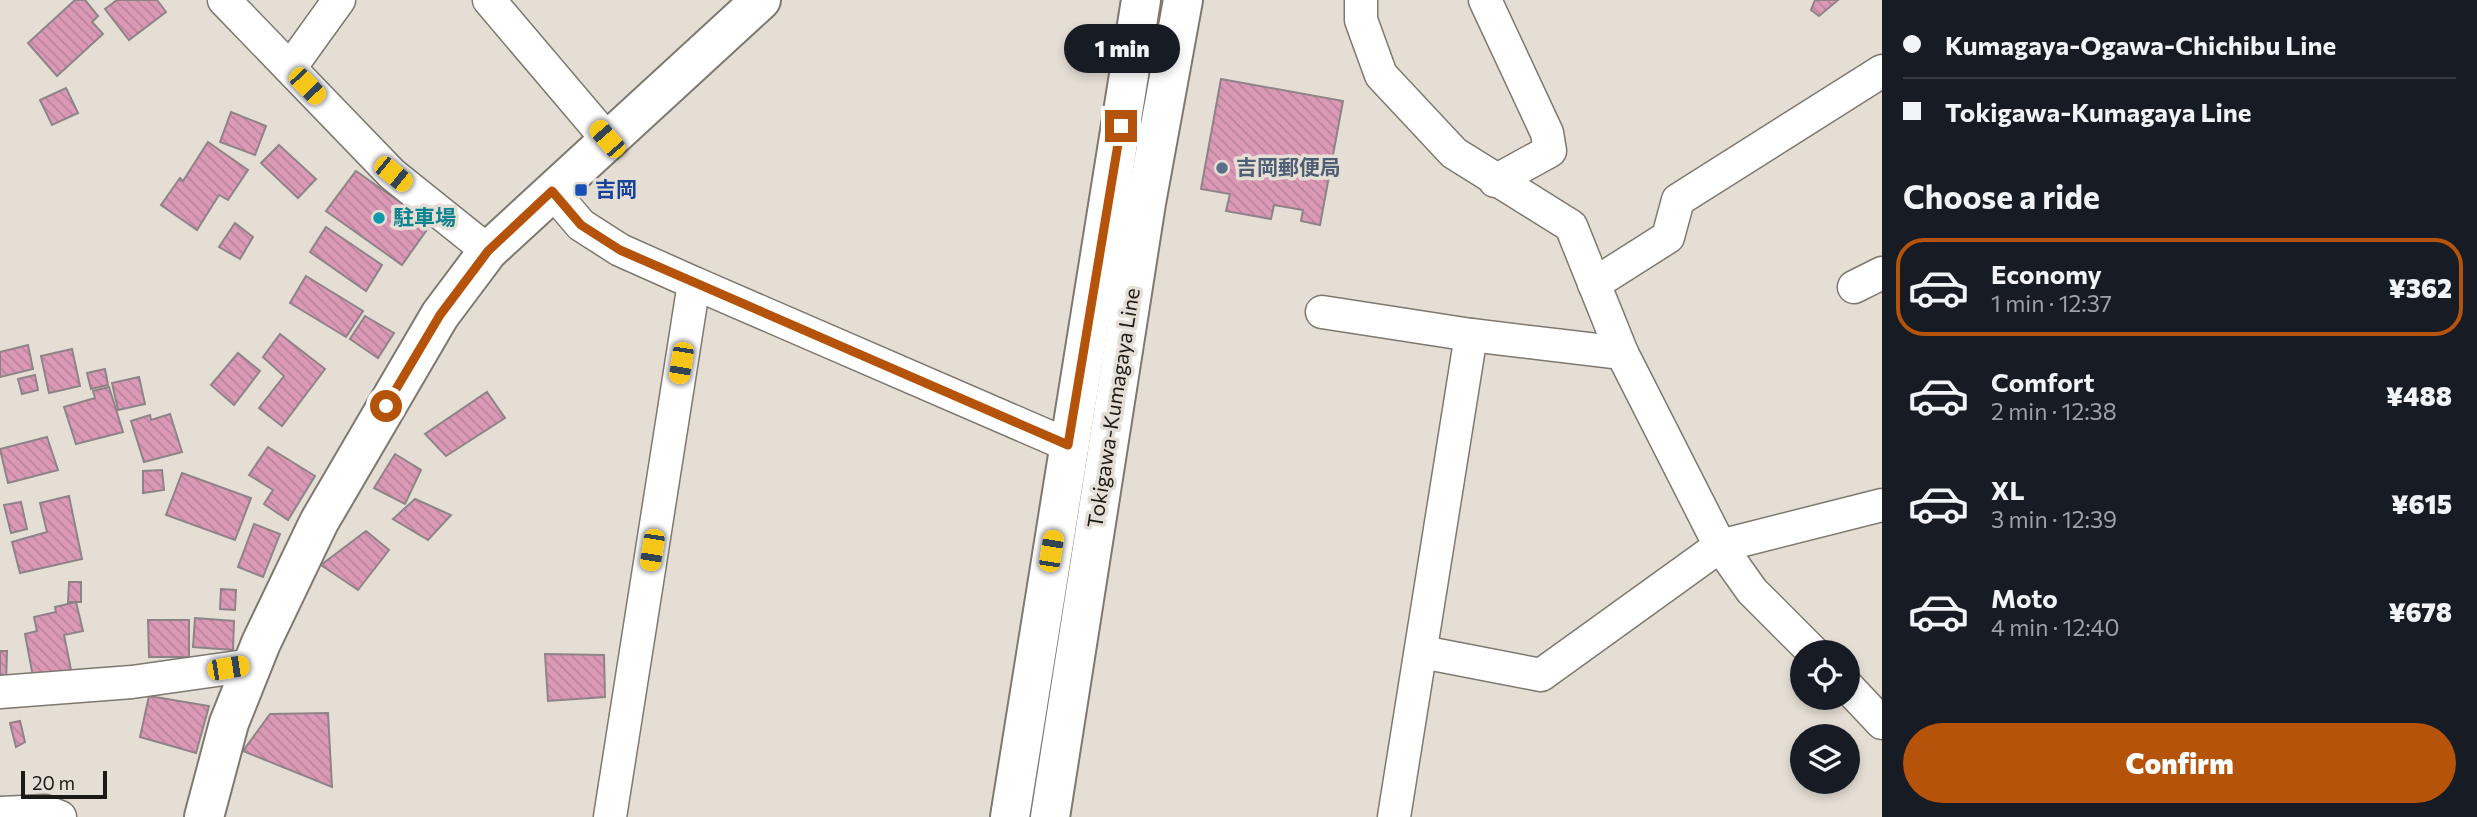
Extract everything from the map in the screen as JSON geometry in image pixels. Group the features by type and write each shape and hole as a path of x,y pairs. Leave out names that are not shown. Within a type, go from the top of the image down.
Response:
{"main road":[{"path":"204,817 229,723 252,664 319,522 440,315 488,251 761,0"},
{"name":"Tokigawa-Kumagaya Line","path":"1010,817 1141,0"},
{"name":"Tokigawa-Kumagaya Line","path":"1049,817 1146,203 1183,0"}],"street":[{"path":"224,0 393,174 488,251"},
{"path":"290,68 339,0"},
{"path":"489,0 607,139"},
{"path":"1360,0 1361,20 1381,75 1454,153 1571,226 1622,353 1720,546 1752,591 1801,640"},
{"path":"1485,0 1547,133 1550,151 1496,181"},
{"path":"1594,284 1668,237 1678,200 1882,71"},
{"path":"552,191 581,225 620,250 1068,445"},
{"path":"1853,287 1882,273"},
{"path":"610,817 694,283"},
{"path":"1322,312 1471,335 1622,353"},
{"path":"1394,817 1471,335"},
{"path":"1422,652 1541,674 1720,546 1882,505"},
{"path":"0,692 132,682 252,664"},
{"path":"1860,700 1882,723"},
{"path":"0,813 46,811 60,817"}],"building":[{"path":"75,0 85,0 98,16 92,22 103,34 57,76 28,43"},
{"path":"117,0 157,0 166,12 129,40 105,9"},
{"path":"1815,0 1838,0 1819,16 1811,10"},
{"path":"1221,79 1343,101 1320,225 1301,221 1303,210 1274,205 1271,219 1226,211 1230,194 1201,189"},
{"path":"66,88 78,113 52,125 40,100"},
{"path":"231,112 266,126 255,155 220,142"},
{"path":"208,142 248,170 228,200 219,195 197,230 161,205 180,178 183,181"},
{"path":"279,145 316,179 298,198 261,163"},
{"name":"駐車場","path":"356,171 431,224 402,265 326,211"},
{"path":"235,223 253,237 240,259 219,247"},
{"path":"326,227 382,265 366,291 310,252"},
{"path":"306,276 363,311 346,337 290,303"},
{"path":"365,316 394,333 378,358 350,339"},
{"path":"280,334 325,369 282,426 259,408 284,376 263,357"},
{"path":"28,345 33,369 0,377 0,352"},
{"path":"72,349 80,386 49,393 41,356"},
{"path":"238,353 260,371 234,405 211,385"},
{"path":"105,369 108,385 91,389 87,373"},
{"path":"35,375 38,390 22,394 18,379"},
{"path":"139,377 145,404 118,410 112,383"},
{"path":"109,387 123,432 76,444 64,407 95,398 93,391"},
{"path":"487,392 505,418 446,456 425,434"},
{"path":"170,414 182,452 144,462 131,421 150,415 151,420"},
{"path":"47,437 58,470 8,483 0,449"},
{"path":"268,447 315,476 288,520 264,504 273,490 249,475"},
{"path":"395,454 421,470 405,504 374,488"},
{"path":"162,470 164,490 143,493 143,471"},
{"path":"182,473 251,498 235,540 166,515"},
{"path":"69,496 82,559 20,573 12,542 47,532 40,503"},
{"path":"415,499 451,515 428,540 393,519"},
{"path":"21,502 27,529 11,533 4,505"},
{"path":"254,524 280,534 263,577 238,567"},
{"path":"366,531 389,550 358,590 321,565"},
{"path":"69,582 81,582 81,602 68,602"},
{"path":"221,589 236,590 235,610 220,609"},
{"path":"76,602 83,631 64,635 72,675 34,682 25,634 37,631 34,617 56,612 55,607"},
{"path":"195,618 234,621 233,650 193,647"},
{"path":"148,620 189,620 189,657 149,657"},
{"path":"0,651 7,651 6,683 0,683"},
{"path":"545,654 604,655 605,697 548,701"},
{"path":"149,696 209,706 196,753 140,737"},
{"path":"328,713 332,787 243,751 270,714"},
{"path":"20,721 25,742 16,747 10,723"}],"place":[{"name":"吉岡郵便局","path":"1222,168"},
{"name":"吉岡","path":"581,190"},
{"name":"駐車場","path":"379,218"}],"route":[{"path":"386,406 440,315 488,251 552,191 581,225 620,250 1068,445 1121,126"}]}
